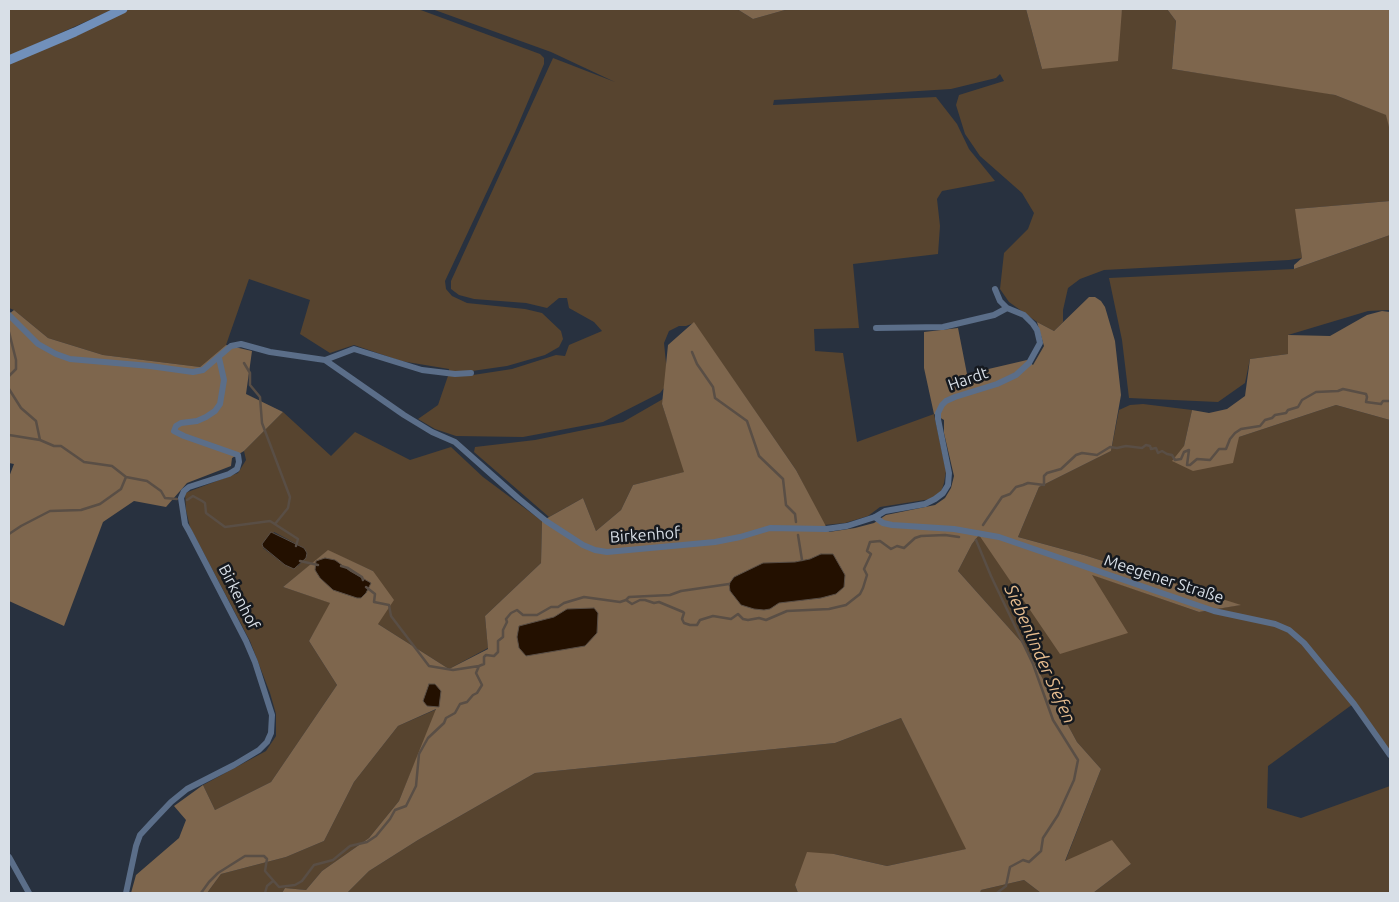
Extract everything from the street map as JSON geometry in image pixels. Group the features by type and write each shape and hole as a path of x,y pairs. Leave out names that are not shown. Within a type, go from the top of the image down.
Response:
{"street":[{"path":"9,60 123,9"},
{"name":"Hardt","path":"875,517 885,511 925,504 943,493 948,485 948,464 938,419 942,406 946,401 997,384 1016,375 1030,363 1040,344 1037,330 1033,324 1024,316 1007,308 1000,301 995,289"},
{"path":"876,328 943,327 994,315 1007,308"},
{"name":"Birkenhof","path":"9,315 38,344 70,359 193,372 203,370 232,346 241,344 270,352 326,360 404,415 432,432 455,442 546,521 594,550 624,552 706,543 740,537 770,528 826,529 847,526 875,517"},
{"name":"Birkenhof","path":"326,360 354,349 422,370 455,374 470,373"},
{"name":"Birkenhof","path":"126,893 140,835 171,802 187,789 259,750 267,742 271,734 272,715 255,662 246,640 188,531 181,498 184,491 189,487 228,474 237,469 239,462 238,455 174,431 180,423 197,421 206,417 215,411 220,404 224,380 219,358"},
{"name":"Meegener Straße","path":"875,517 883,523 892,525 954,529 999,537 1214,611 1275,624 1289,630 1304,643 1348,696 1390,755"},
{"path":"9,857 29,893"}],"shaded area":[{"path":"9,9 114,9 9,56"},
{"path":"129,9 418,9 540,54 544,58 544,64 515,132 445,281 446,289 452,296 467,303 525,309 542,313 561,331 563,339 559,347 545,355 507,366 472,371 449,371 449,369 401,361 354,345 330,353 300,334 310,300 249,279 226,345 200,367 103,355 48,338 9,308 9,64 78,35"},
{"path":"432,9 737,9 753,19 786,9 1026,9 1042,69 1121,13 1122,9 1167,9 1176,21 1172,69 1335,95 1387,115 1390,131 1390,201 1296,209 1302,258 1104,270 1080,279 1068,288 1063,310 1063,322 1054,331 1037,322 1009,302 1000,289 1004,253 1028,229 1034,213 1022,193 980,156 965,134 956,105 959,95 1004,81 1000,74 996,78 951,89 774,100 773,105 936,97 957,124 969,149 995,181 942,191 937,199 940,226 938,254 853,264 859,328 814,329 815,351 843,353 857,442 934,414 946,471 941,492 931,499 880,507 868,516 845,523 824,525 796,470 694,323 679,326 669,331 664,343 667,373 664,388 660,393 603,422 523,437 456,436 435,429 418,419 438,405 448,376 473,375 512,369 556,355 565,356 569,345 602,331 594,322 569,308 567,298 559,298 547,308 526,303 474,299 459,295 451,289 451,281 553,58 615,82 551,52"},
{"path":"737,9 786,9 753,19"},
{"path":"1026,9 1122,9 1118,61 1042,69"},
{"path":"1167,9 1390,9 1390,131 1386,115 1335,95 1172,69 1176,21"},
{"path":"1390,201 1390,235 1294,269 1294,265 1302,258 1295,209"},
{"path":"1390,235 1390,310 1368,311 1288,335 1288,354 1250,359 1245,383 1218,402 1129,398 1122,340 1109,278 1294,269"},
{"path":"1089,297 1095,297 1101,301 1105,307 1115,341 1121,395 1111,451 1039,487 1018,537 1084,555 1241,605 1199,612 1092,575 1128,633 1060,654 979,535 972,544 958,571 1025,646 1077,742 1101,769 1065,861 1112,840 1131,864 1093,893 1041,893 1024,880 981,890 980,893 798,893 795,885 807,852 834,854 887,866 966,849 901,718 835,743 535,773 418,840 369,871 347,893 282,893 285,888 306,890 322,871 369,838 399,801 436,709 398,726 354,782 324,841 286,857 221,874 207,893 131,893 136,875 179,838 186,820 174,806 203,785 215,810 271,782 337,685 309,641 330,603 283,587 328,550 373,571 394,600 378,624 449,669 488,649 485,616 541,563 542,521 583,498 596,531 621,510 633,485 684,472 662,404 668,345 694,322 796,470 829,532 855,528 874,523 886,515 935,505 945,498 951,488 954,476 944,433 944,420 934,414 924,368 924,332 958,328 967,374 1027,360 1033,365 1044,346 1037,322 1054,331","holes":["821,554 821,598 778,603 777,562 795,562 810,559"]},
{"path":"14,310 48,338 103,355 200,367 226,345 252,351 246,394 283,412 244,451 232,458 231,466 187,483 166,507 134,501 103,522 64,626 9,601 9,477 14,464 9,463 9,314"},
{"path":"1382,311 1390,312 1390,420 1336,405 1239,437 1233,463 1193,471 1172,461 1184,446 1192,410 1209,413 1227,409 1245,396 1250,359 1288,354 1288,335 1330,336 1367,315"},
{"path":"663,399 662,404 685,472 633,485 621,510 596,531 583,498 549,517 474,452 475,447 535,440 623,422"},
{"path":"1143,404 1192,410 1184,446 1239,437 1336,405 1390,420 1390,756 1353,704 1268,766 1267,808 1301,818 1390,786 1390,893 1093,893 1131,864 1065,862 1101,769 1077,742 1025,646 958,571 972,544 979,535 1199,612 1239,605 1084,555 1018,537 1039,487 1111,451 1119,410 1130,405"},
{"path":"283,412 331,456 355,432 410,460 451,447 483,477 542,521 541,563 485,616 488,648 449,669 378,624 373,571 328,551 283,587 331,603 309,641 337,685 271,782 215,810 203,785 266,751 276,736 276,714 250,641 190,527 185,493 238,473 246,460 244,451","holes":["274,532 304,548 307,553 306,558 298,566 285,565 263,548"]},
{"path":"271,532 304,548 307,553 306,558 294,569 285,565 263,547 262,544"},
{"path":"821,554 833,554 845,575 844,587 836,594 821,598 779,603 770,609 764,610 741,605 730,591 729,584 734,577 763,563 795,562 810,559"},
{"path":"325,558 335,560 371,583 366,593 361,598 357,598 333,590 320,578 315,570 316,561"},
{"path":"594,608 598,613 597,633 585,646 526,656 519,648 517,637 519,626 554,617 567,609"},
{"path":"429,684 435,684 441,691 439,707 427,706 423,701"},
{"path":"437,709 399,801 369,838 322,871 306,890 285,888 282,893 207,893 221,874 286,857 324,841 354,782 398,726"},
{"path":"901,718 967,849 887,866 834,854 795,885 798,893 347,893 369,871 418,840 535,773 835,743"},
{"path":"1024,880 1041,893 980,893 981,890"}],"waterway":[{"path":"9,332 16,360 16,369 9,376"},
{"path":"692,352 697,364 713,387 715,398 747,421 759,456 783,479 786,505 795,514 796,522"},
{"path":"244,363 250,373 250,385 260,397 262,423 290,497 288,508 275,524"},
{"path":"9,389 21,408 36,421 40,440"},
{"path":"983,525 1002,497 1010,494 1016,487 1028,483 1044,485 1044,476 1047,473 1061,469 1076,455 1082,453 1097,455 1110,447 1142,448 1146,445 1150,446 1151,449 1156,448 1158,453 1162,451 1172,455 1175,460 1181,459 1184,452 1189,450 1187,465 1190,465 1197,459 1210,460 1219,449 1226,449 1230,439 1241,429 1260,426 1265,420 1298,407 1302,400 1316,392 1343,389 1366,394 1366,402 1381,404 1383,401 1390,401"},
{"path":"9,435 40,440 54,446 61,446 84,462 112,466 126,477 147,481 161,491 165,498 177,499"},
{"path":"9,534 50,511 81,510 100,504 121,489 126,477"},
{"path":"187,500 193,496 205,503 206,513 225,527 270,521 298,539 296,546"},
{"path":"798,535 802,560"},
{"path":"201,893 218,873 245,856 264,856 267,859 265,871 279,887 295,885 302,881 314,865 333,860 350,846 367,842 376,836 395,810 406,806 416,786 419,754 428,738 444,723 446,718 455,713 460,704 467,702 477,693 482,685 476,673 479,666 484,664 484,657 486,655 494,656 498,652 498,641 503,637 506,619 517,610 523,615 537,615 551,607 558,607 564,603 584,597 620,602 626,600 632,604 640,600 654,603 659,602 683,612 682,619 684,623 690,625 697,625 700,620 713,616 731,619 738,614 743,619 759,618 766,620 787,611 829,609 846,605 860,594 863,588 867,575 864,569 871,554 867,551 870,542 880,541 891,549 897,546 904,548 915,538 921,536 945,535 959,537"},
{"name":"Siebenlinder Siefen","path":"976,540 1033,664 1053,720 1078,760 1074,780 1058,815 1043,838 1041,851 1029,862 1023,860 1010,867 1006,886 997,893"},
{"path":"300,561 318,565"},
{"path":"341,566 348,568 362,577 363,580"},
{"path":"626,600 629,597 670,595 681,591 729,584"},
{"path":"366,587 375,594 374,602 389,605 391,616 429,666 453,670 479,666"},
{"path":"265,893 267,886 273,881"}]}
